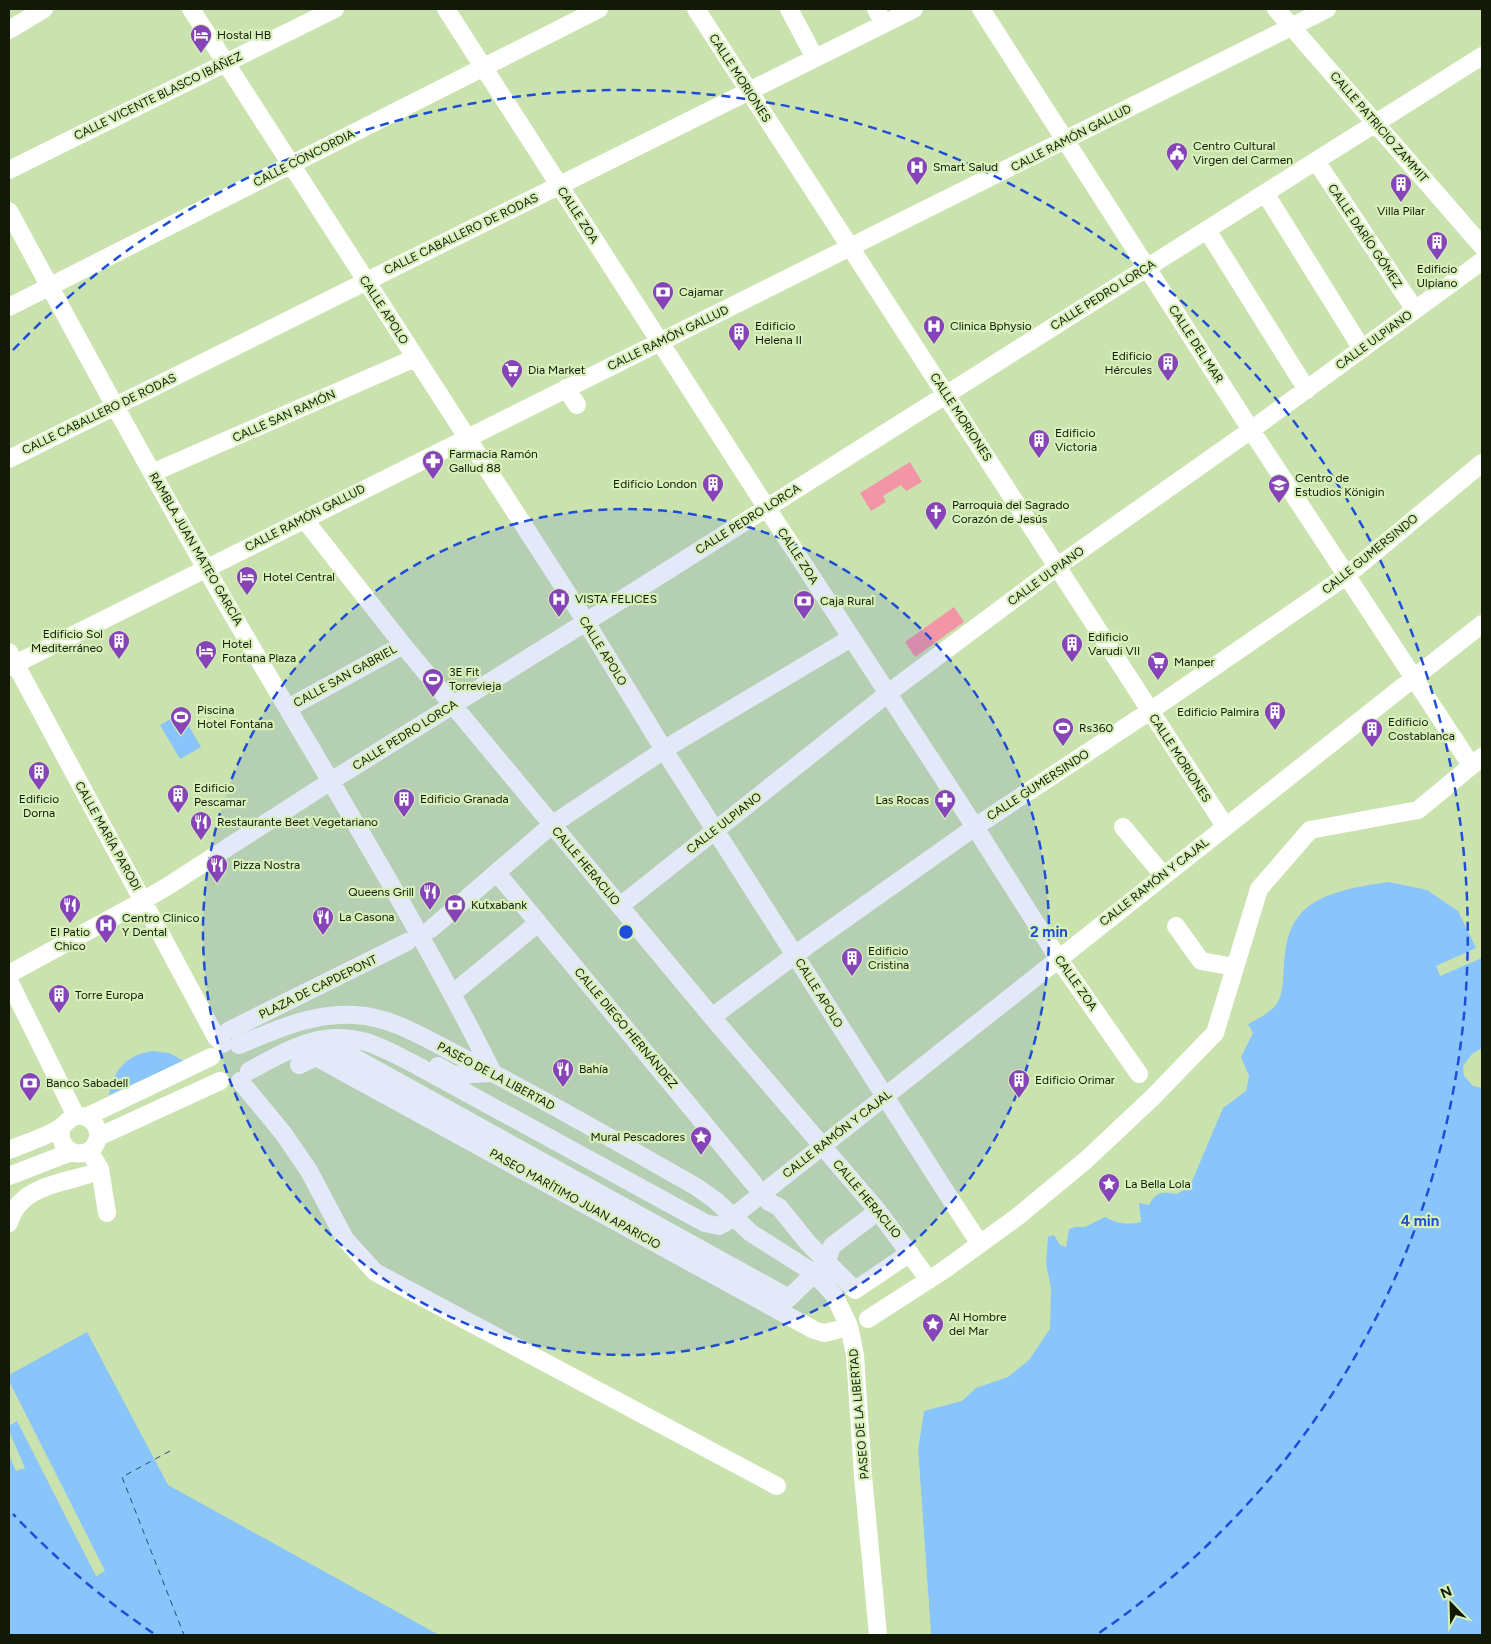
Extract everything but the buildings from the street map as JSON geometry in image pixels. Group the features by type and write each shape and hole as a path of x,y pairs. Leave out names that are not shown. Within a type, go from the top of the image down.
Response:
{"street":[{"path":"9,30 44,9"},
{"name":"CALLE APOLO","path":"191,9 586,622 715,830 980,1244"},
{"name":"CALLE VICENTE BLASCO IBÁÑEZ","path":"9,170 335,9"},
{"name":"CALLE ZOA","path":"446,9 1058,958 1139,1074"},
{"name":"CALLE CONCORDIA","path":"9,307 598,9"},
{"name":"CALLE MORIONES","path":"696,9 1225,826"},
{"path":"789,9 815,58"},
{"name":"CALLE CABALLERO DE RODAS","path":"9,459 815,58 880,16 914,9"},
{"name":"CALLE DEL MAR","path":"981,9 1346,576 1414,678"},
{"name":"CALLE PATRICIO ZAMMIT","path":"1276,9 1482,246"},
{"name":"CALLE RAMÓN GALLUD","path":"11,661 206,568 1066,141 1327,9"},
{"name":"CALLE PEDRO LORCA","path":"9,974 144,901 331,781 1482,56"},
{"path":"1066,141 1083,139 1134,116 1178,90 1184,81"},
{"name":"CALLE DARÍO GÓMEZ","path":"1316,161 1415,310"},
{"path":"1265,193 1362,349"},
{"name":"RAMBLA JUAN MATEO GARCÍA","path":"9,211 114,407 419,936"},
{"path":"1207,230 1307,390"},
{"name":"CALLE ULPIANO","path":"620,906 887,694 1058,566 1252,430 1482,261"},
{"name":"CALLE SAN RAMÓN","path":"152,473 415,358"},
{"path":"566,388 577,405"},
{"name":"CALLE GUMERSINDO","path":"712,1017 795,955 975,827 1150,711 1346,576 1482,463"},
{"name":"CALLE HERACLIO","path":"304,519 402,645 712,1017 878,1211 929,1280"},
{"name":"CALLE RAMÓN Y CAJAL","path":"733,1217 1482,624"},
{"path":"673,744 851,638"},
{"name":"CALLE SAN GABRIEL","path":"288,708 402,645"},
{"name":"CALLE MARÍA PARODI","path":"11,661 144,901 216,1037 230,1040"},
{"path":"868,1319 929,1280 980,1244 1017,1217 1086,1160 1152,1098 1214,1033 1259,888 1310,830 1418,810 1477,761 1414,678"},
{"name":"PLAZA DE CAPDEPONT","path":"230,1040 419,936 553,825 655,756"},
{"path":"1123,827 1163,875"},
{"name":"CALLE DIEGO HERNÁNDEZ","path":"497,873 754,1184"},
{"path":"452,994 538,923"},
{"path":"1176,926 1201,961 1235,967"},
{"path":"416,1065 435,1064 454,1075 493,1073 419,936"},
{"path":"9,981 75,1120"},
{"name":"PASEO DE LA LIBERTAD","path":"9,1150 211,1057 214,1050 230,1040 306,1020 338,1014 385,1020 401,1026 493,1073 695,1186 715,1200 751,1233 820,1267 848,1326 855,1356 878,1635"},
{"path":"211,1057 211,1071 214,1077 220,1081 234,1084 245,1076 307,1043 333,1038 349,1038 368,1043 416,1065 705,1223 719,1226 733,1217"},
{"path":"230,1040 244,1048 250,1059 245,1076"},
{"path":"298,1065 316,1057 344,1052 789,1298 820,1267 832,1246 878,1211"},
{"name":"PASEO MARÍTIMO JUAN APARICIO","path":"316,1057 814,1330 824,1333 837,1330"},
{"path":"245,1076 309,1171 345,1238 375,1272 777,1486"},
{"path":"9,1176 86,1147 220,1081"},
{"path":"75,1120 61,1138 62,1144 86,1147"},
{"path":"75,1120 95,1125 86,1147"},
{"path":"86,1147 100,1169 107,1213"},
{"path":"9,1223 15,1207 32,1192 87,1175"},
{"path":"769,1202 779,1208 808,1242 820,1267 855,1290 910,1253"}],"shaded area":[{"path":"910,462 922,482 906,491 901,485 883,496 886,502 871,511 860,493"},
{"path":"954,607 964,622 915,657 905,642"}],"water":[{"name":"Piscina Hotel Fontana","path":"181,713 201,747 180,759 160,725"},
{"path":"1389,882 1427,890 1458,911 1476,948 1436,966 1440,976 1482,958 1482,1048 1472,1054 1463,1066 1464,1076 1473,1086 1482,1088 1482,1635 931,1635 918,1450 924,1411 962,1401 976,1388 1008,1377 1029,1360 1050,1329 1051,1288 1046,1263 1048,1237 1054,1235 1060,1245 1066,1247 1069,1229 1085,1227 1105,1217 1123,1223 1141,1222 1139,1203 1149,1205 1157,1194 1177,1194 1190,1186 1223,1108 1246,1091 1249,1076 1241,1057 1253,1033 1248,1024 1270,1011 1279,1001 1283,985 1286,945 1289,933 1298,917 1306,908 1327,896 1353,888"},
{"path":"152,1051 169,1053 184,1061 109,1095 114,1078 123,1065 135,1056"},
{"path":"87,1332 168,1485 439,1635 9,1635 9,1455 16,1471 25,1468 9,1431 9,1426 17,1421 96,1576 105,1571 9,1381 9,1375"}],"pier":[{"path":"924,1408 918,1450 931,1635 929,1635 915,1451 921,1410"}],"ferry route":[{"path":"170,1451 122,1477 184,1635"}],"place":[{"name":"Hostal HB","path":"201,54"},
{"name":"Centro Cultural Virgen del Carmen","path":"1177,172"},
{"name":"Smart Salud","path":"917,186"},
{"name":"Villa Pilar","path":"1401,203"},
{"name":"Edificio Ulpiano","path":"1437,261"},
{"name":"Cajamar","path":"663,311"},
{"name":"Clinica Bphysio","path":"934,345"},
{"name":"Edificio Helena II","path":"739,352"},
{"name":"Edificio Hércules","path":"1168,382"},
{"name":"Dia Market","path":"512,389"},
{"name":"Edificio Victoria","path":"1039,459"},
{"name":"Farmacia Ramón Gallud 88","path":"433,480"},
{"name":"Edificio London","path":"713,503"},
{"name":"Centro de Estudios Königin","path":"1279,504"},
{"name":"Parroquia del Sagrado Corazón de Jesús","path":"936,531"},
{"name":"Hotel Central","path":"247,596"},
{"name":"VISTA FELICES","path":"559,618"},
{"name":"Caja Rural","path":"804,620"},
{"name":"Edificio Sol Mediterráneo","path":"119,660"},
{"name":"Edificio Varudi VII","path":"1072,663"},
{"name":"Hotel Fontana Plaza","path":"206,670"},
{"name":"Manper","path":"1158,681"},
{"name":"3E Fit Torrevieja","path":"433,698"},
{"name":"Edificio Palmira","path":"1275,731"},
{"name":"Piscina Hotel Fontana","path":"181,736"},
{"name":"Rs360","path":"1063,747"},
{"name":"Edificio Costablanca","path":"1372,748"},
{"name":"Edificio Dorna","path":"39,791"},
{"name":"Edificio Pescamar","path":"178,814"},
{"name":"Edificio Granada","path":"404,818"},
{"name":"Las Rocas","path":"945,819"},
{"name":"Restaurante Beet Vegetariano","path":"201,841"},
{"name":"Pizza Nostra","path":"217,884"},
{"name":"Queens Grill","path":"430,911"},
{"name":"El Patio Chico","path":"70,924"},
{"name":"Kutxabank","path":"455,924"},
{"name":"La Casona","path":"323,936"},
{"name":"Centro Clinico Y Dental","path":"106,944"},
{"name":"Edificio Cristina","path":"852,977"},
{"name":"Torre Europa","path":"59,1014"},
{"name":"Bahía","path":"563,1088"},
{"name":"Edificio Orimar","path":"1019,1099"},
{"name":"Banco Sabadell","path":"30,1102"},
{"name":"Mural Pescadores","path":"701,1156"},
{"name":"La Bella Lola","path":"1109,1203"},
{"name":"Al Hombre del Mar","path":"933,1343"}]}
